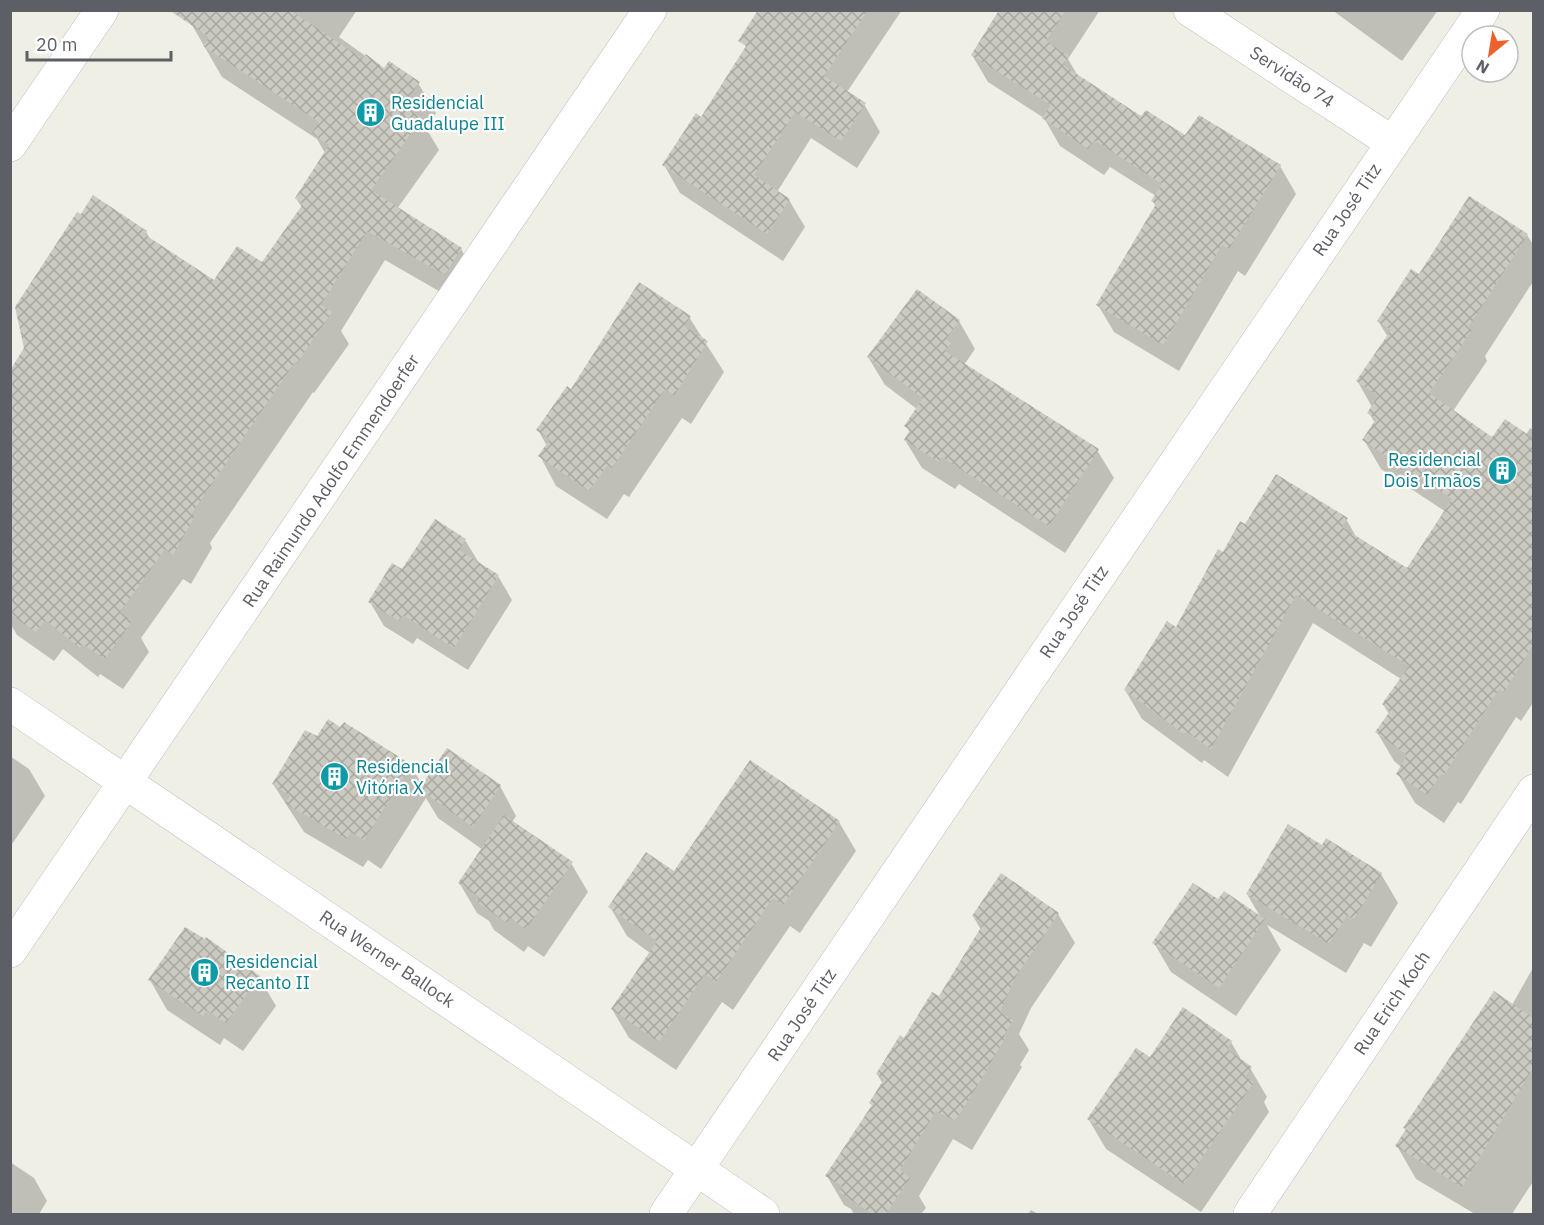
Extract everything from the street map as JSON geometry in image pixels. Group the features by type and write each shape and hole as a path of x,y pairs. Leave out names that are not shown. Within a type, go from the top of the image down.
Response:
{"street":[{"path":"10,144 102,10"},
{"name":"Rua Raimundo Adolfo Emmendoerfer","path":"10,951 650,10"},
{"name":"Servidão 74","path":"1190,10 1393,143"},
{"name":"Rua José Titz","path":"666,1215 1483,10"},
{"name":"Rua Werner Ballock","path":"10,704 763,1215"},
{"name":"Rua Erich Koch","path":"1250,1215 1533,791"}],"building":[{"path":"169,10 290,10 363,59 366,54 384,68 389,61 420,82 403,106 422,118 371,190 462,248 445,275 367,231 321,305 332,312 192,513 195,516 173,555 165,549 120,612 132,621 105,659 82,644 80,648 45,620 36,632 10,614 11,369 24,348 15,307 77,212 81,214 93,195 147,231 144,234 214,280 237,246 262,262 303,204 295,198 329,145 312,133 319,122 203,46 209,37"},
{"path":"758,10 868,10 824,76 866,103 841,141 795,112 754,175 790,199 767,234 662,165 696,113 701,117 746,46 738,41"},
{"path":"999,10 1066,10 1046,41 1069,56 1063,65 1141,116 1146,110 1185,135 1199,115 1281,165 1229,249 1222,245 1163,345 1096,305 1156,204 1151,201 1162,184 1094,140 1088,149 1042,118 1051,105 971,55"},
{"path":"1469,196 1528,234 1468,328 1472,330 1429,393 1492,437 1505,419 1533,438 1533,645 1504,692 1499,689 1444,775 1441,774 1427,795 1396,774 1407,755 1375,732 1390,711 1382,704 1409,666 1296,595 1211,749 1187,732 1184,734 1124,690 1167,621 1176,627 1218,549 1223,552 1240,521 1245,524 1276,474 1348,518 1342,527 1407,568 1452,499 1362,440 1376,419 1367,413 1378,396 1356,381 1391,330 1377,321 1411,269 1419,274"},
{"path":"639,282 691,316 684,326 708,341 674,396 665,389 612,468 607,466 589,491 538,456 550,439 536,430 567,386 571,389"},
{"path":"917,289 960,320 946,339 951,343 945,351 1099,449 1049,526 942,457 939,462 904,440 910,430 904,426 923,398 867,357"},
{"path":"435,519 466,539 459,550 499,575 454,648 403,615 399,621 368,602 392,563 402,569"},
{"name":"Residencial Vitória X","path":"328,719 340,727 344,722 412,765 364,840 351,832 346,839 285,803 290,796 272,784 305,730 317,736"},
{"path":"447,748 501,785 473,827 419,789"},
{"path":"750,760 840,821 783,905 773,898 716,982 705,974 659,1042 611,1009 657,941 608,907 646,852 674,871"},
{"path":"504,815 573,862 526,929 510,918 507,923 476,901 479,897 458,883"},
{"path":"1288,824 1322,845 1326,838 1382,873 1354,919 1347,915 1329,944 1246,894"},
{"path":"1001,873 1059,913 1015,978 1000,1012 1013,1020 978,1085 955,1121 936,1111 900,1170 910,1178 885,1215 874,1215 839,1192 842,1186 825,1176 872,1105 869,1103 884,1079 876,1074 900,1035 904,1038 932,992 939,996 983,924 972,916"},
{"path":"1193,883 1218,899 1224,891 1265,919 1219,988 1152,943"},
{"name":"Residencial Recanto II","path":"185,927 205,939 206,937 260,976 226,1023 207,1010 203,1016 148,980"},
{"path":"1494,991 1533,1018 1533,1068 1462,1187 1395,1146 1406,1129 1403,1128"},
{"path":"1183,1007 1232,1041 1227,1049 1252,1067 1245,1077 1254,1082 1184,1184 1087,1119 1136,1048 1150,1057"}],"place":[{"name":"Residencial Guadalupe III","path":"370,113"},
{"name":"Residencial Dois Irmãos","path":"1502,470"},
{"name":"Residencial Vitória X","path":"335,777"},
{"name":"Residencial Recanto II","path":"204,972"}]}
